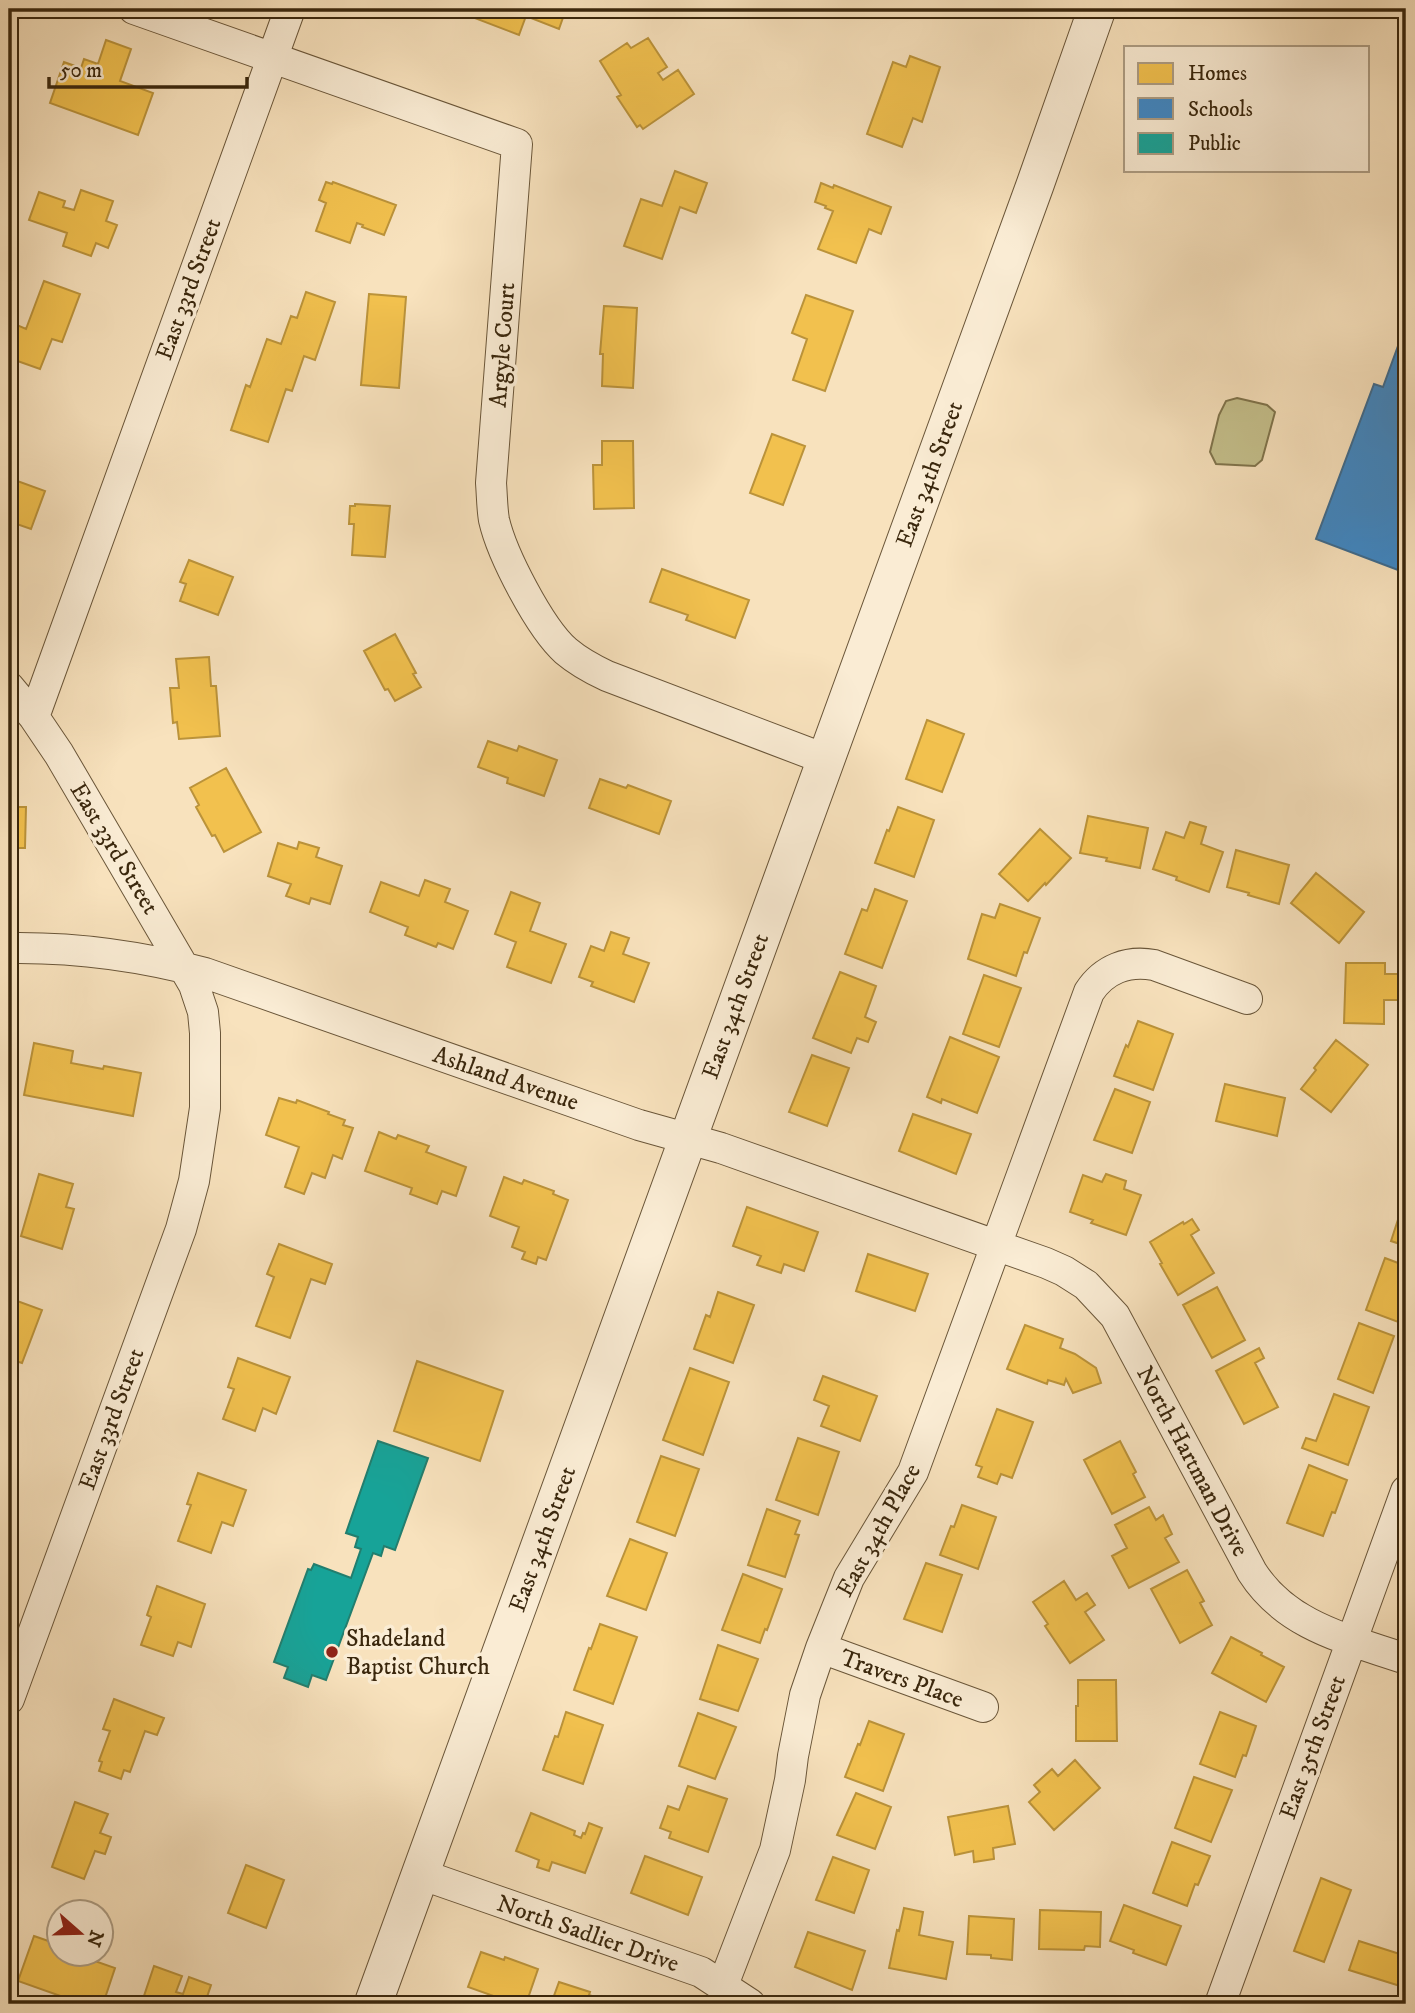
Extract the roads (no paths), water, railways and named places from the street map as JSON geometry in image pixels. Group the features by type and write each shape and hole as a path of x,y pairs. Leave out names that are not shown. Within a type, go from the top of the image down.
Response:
{"street":[{"name":"Argyle Court","path":"134,9 517,144 491,483 495,521 513,572 564,649 586,666 825,759"},
{"name":"East 33rd Street","path":"9,1699 180,1229 194,1181 205,1108 205,1033 203,1012 194,985 66,766 34,717 290,9"},
{"name":"East 34th Street","path":"373,2004 1035,186 1097,9"},
{"path":"9,687 34,717"},
{"name":"Ashland Avenue","path":"9,948 88,951 186,968 639,1125 734,1153 996,1245"},
{"name":"East 34th Place","path":"723,1985 775,1850 805,1695 821,1648 849,1578 913,1472 1089,992 1100,978 1125,964 1134,963 1154,965 1247,999"},
{"name":"North Hartman Drive","path":"996,1245 1065,1271 1086,1285 1110,1309 1125,1331 1257,1580 1270,1596 1295,1616 1314,1626 1406,1659"},
{"name":"East 35th Street","path":"1220,2004 1406,1491"},
{"name":"Travers Place","path":"821,1648 983,1707"},
{"name":"North Sadlier Drive","path":"420,1874 701,1972 750,2004"}],"place":[{"name":"Shadeland Baptist Church","path":"332,1652"}]}
